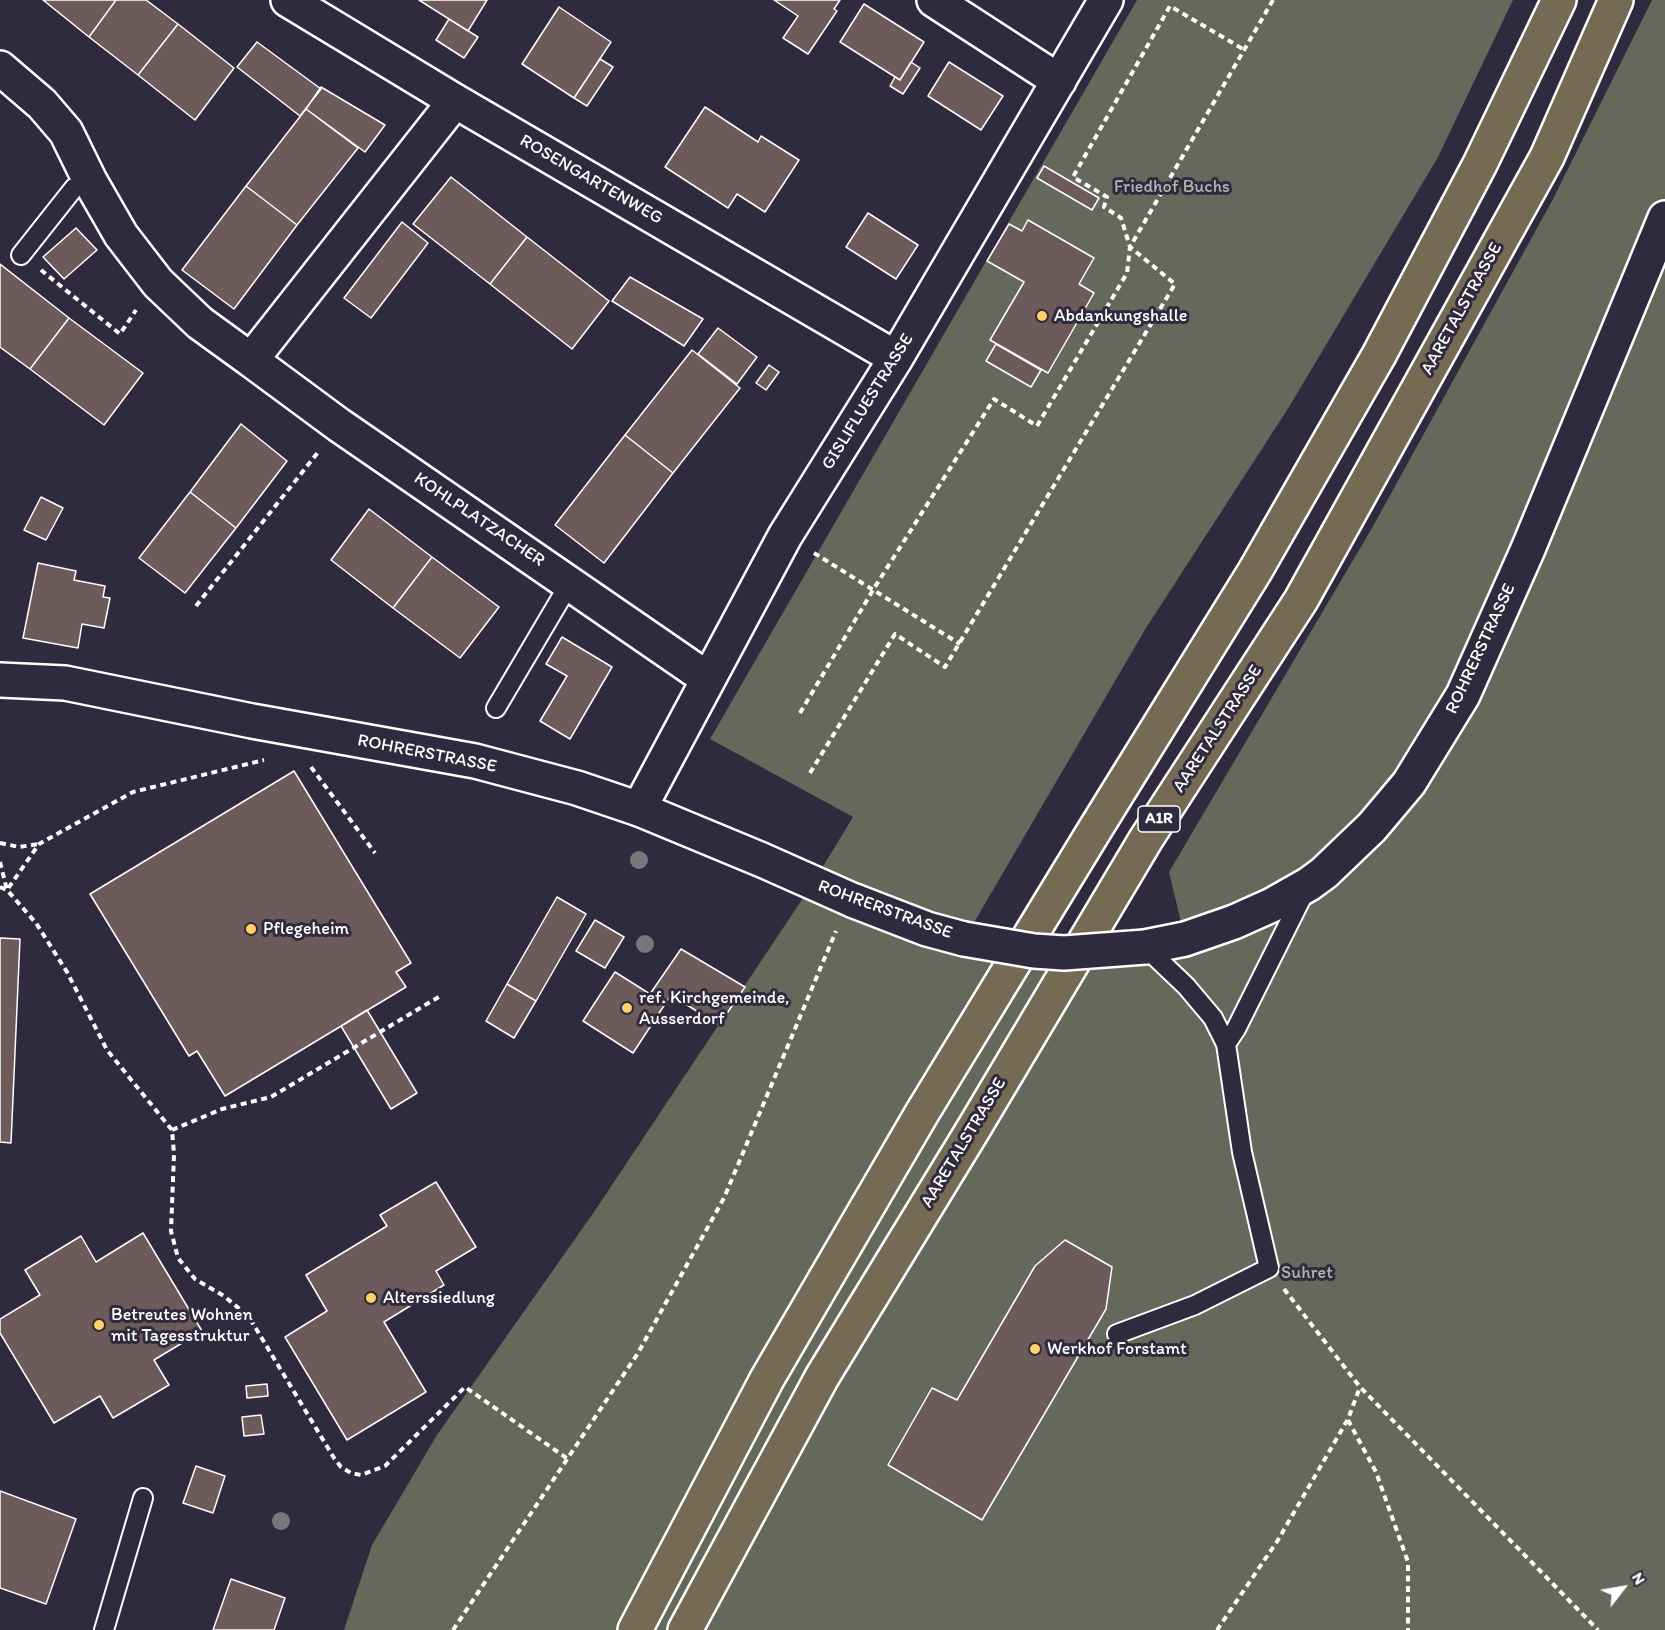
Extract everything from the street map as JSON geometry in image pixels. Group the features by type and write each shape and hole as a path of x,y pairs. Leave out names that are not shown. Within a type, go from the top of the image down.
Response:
{"highway":[{"name":"A1R","path":"635,1630 767,1379 910,1134 1094,831 1256,571 1379,355 1480,164 1559,0"},
{"name":"AARETALSTRASSE","path":"685,1630 822,1377 1146,839 1301,600 1547,157 1616,0"}],"street":[{"name":"ROSENGARTENWEG","path":"288,0 455,101 896,358"},
{"path":"934,0 1059,81"},
{"name":"GISLIFLUESTRASSE","path":"639,808 785,536 896,358 1106,0"},
{"name":"KOHLPLATZACHER","path":"0,68 42,104 66,132 90,181 121,235 159,283 200,323 339,425 572,583 708,679"},
{"path":"251,360 455,101"},
{"name":"ROHRERSTRASSE","path":"0,680 65,683 252,721 474,761 578,788 639,808 852,900 927,929 964,939 1034,951 1064,953 1145,947 1185,939 1234,922 1272,905 1309,884 1324,873 1372,827 1409,783 1463,695 1528,549 1665,218"}],"lane":[{"path":"21,255 74,188 90,181"},
{"path":"495,708 561,597 572,583"},
{"path":"1226,1044 1236,1029 1309,884"},
{"path":"1116,1334 1195,1305 1269,1268 1242,1152 1226,1044 1213,1018 1186,986 1145,947"},
{"path":"104,1630 143,1498"}],"path":[{"path":"800,713 873,590 994,399 1037,426 1127,273 1130,247 1273,0"},
{"path":"810,772 895,634 945,667 1175,284 1130,247 1121,218 1104,207 1107,197 1073,177 1170,6 1244,49"},
{"path":"21,255 120,334 149,292 159,283"},
{"path":"196,606 339,425"},
{"path":"785,536 960,644"},
{"path":"0,843 19,847 39,844 133,792 271,758"},
{"path":"308,763 375,853"},
{"path":"7,890 39,844"},
{"path":"0,862 7,890"},
{"path":"0,887 7,890 36,923 67,972 107,1050 172,1130 174,1154 171,1231 178,1258 195,1279 224,1296 249,1317 341,1467 351,1473 361,1475 385,1466 465,1387 568,1459"},
{"path":"453,1630 638,1353 724,1198 828,945 852,900"},
{"path":"172,1130 222,1109 271,1097 442,994"},
{"path":"1269,1268 1360,1388 1598,1630"},
{"path":"1217,1630 1278,1540 1348,1419 1360,1388"},
{"path":"1348,1419 1376,1472 1408,1562 1408,1630"}],"green space":[{"name":"Suhret","path":"1137,0 1513,0 1438,157 1289,407 1146,628 965,938 1185,939 1169,872 1372,528 1553,199 1652,0 1665,0 1665,1630 344,1630 372,1545 437,1435 594,1212 813,883 853,817 710,739"}],"building":[{"path":"43,0 116,0 89,37"},
{"path":"116,0 146,0 178,24 138,75 89,37"},
{"path":"419,0 487,0 468,31"},
{"path":"774,0 840,0 834,9 837,11 808,54 783,38 798,16"},
{"path":"864,4 924,42 900,80 840,42"},
{"path":"559,7 611,42 574,98 522,64"},
{"path":"449,19 478,37 464,58 436,40"},
{"path":"178,24 234,68 195,120 138,75"},
{"path":"257,42 321,89 300,116 237,67"},
{"path":"600,59 613,67 587,106 574,98"},
{"path":"911,62 920,68 903,94 890,86 895,77 900,80"},
{"path":"949,62 1003,96 981,130 928,96"},
{"path":"321,87 385,125 365,152 306,109"},
{"path":"705,107 758,142 761,136 799,160 765,212 737,194 728,208 665,167"},
{"path":"306,109 358,148 297,225 246,186"},
{"path":"1044,166 1099,198 1092,210 1037,178"},
{"path":"451,177 527,237 490,284 413,224"},
{"path":"246,186 297,225 234,309 182,270"},
{"path":"868,213 918,245 896,279 846,247"},
{"name":"Abdankungshalle","path":"1028,220 1094,258 1079,284 1094,293 1048,373 990,340 1024,282 987,261 1009,224 1022,231"},
{"path":"402,222 428,243 371,318 344,298"},
{"path":"76,228 97,250 64,279 43,257"},
{"path":"527,237 609,301 572,349 490,284"},
{"path":"0,264 69,318 30,369 0,347"},
{"path":"630,277 703,319 684,346 612,301"},
{"path":"69,318 143,373 104,425 30,369"},
{"path":"718,328 757,357 737,384 698,354"},
{"path":"996,344 1041,370 1031,387 986,361"},
{"path":"692,350 740,388 673,473 625,435"},
{"path":"769,365 779,372 766,390 756,383"},
{"path":"241,424 287,461 236,528 190,492"},
{"path":"625,435 673,473 604,563 555,525"},
{"path":"190,492 236,528 185,593 139,558"},
{"path":"41,497 63,508 46,540 24,530"},
{"path":"369,509 432,557 393,608 331,560"},
{"path":"432,557 499,607 460,658 393,608"},
{"path":"38,563 76,571 74,580 105,586 103,597 110,598 104,628 82,624 78,648 23,638"},
{"path":"562,637 612,667 570,739 540,721 567,676 546,664"},
{"name":"Pflegeheim","path":"294,771 411,963 396,972 406,987 225,1096 197,1051 189,1056 90,894"},
{"path":"557,897 586,914 536,1001 507,984"},
{"path":"595,920 624,937 605,968 576,951"},
{"path":"0,938 20,939 11,1143 0,1142"},
{"name":"ref. Kirchgemeinde, Ausserdorf","path":"681,949 745,987 719,1025 671,995 633,1053 583,1021 615,972 650,994"},
{"path":"507,984 536,1001 514,1038 486,1021"},
{"path":"367,1010 417,1093 391,1109 341,1026"},
{"name":"Alterssiedlung","path":"436,1182 476,1247 436,1271 444,1285 384,1322 426,1392 347,1440 285,1337 327,1311 306,1275 387,1226 380,1215"},
{"name":"Betreutes Wohnen mit Tagesstruktur","path":"143,1233 202,1331 154,1360 169,1385 113,1418 100,1396 54,1423 0,1333 0,1319 40,1295 25,1270 81,1236 96,1262"},
{"name":"Werkhof Forstamt","path":"1065,1240 1112,1267 1106,1309 982,1520 888,1465 932,1388 957,1400 1035,1266"},
{"path":"267,1384 268,1396 247,1398 246,1386"},
{"path":"261,1415 264,1434 244,1436 242,1417"},
{"path":"196,1466 225,1476 213,1513 183,1503"},
{"path":"0,1491 76,1519 46,1604 0,1588"},
{"path":"231,1579 285,1598 274,1630 213,1630"}],"place":[{"name":"Abdankungshalle","path":"1042,316"},
{"name":"Pflegeheim","path":"251,929"},
{"name":"ref. Kirchgemeinde, Ausserdorf","path":"627,1008"},
{"name":"Alterssiedlung","path":"371,1298"},
{"name":"Betreutes Wohnen mit Tagesstruktur","path":"99,1325"},
{"name":"Werkhof Forstamt","path":"1035,1349"}],"park label":[{"name":"Friedhof Buchs","path":"1172,187"}]}
